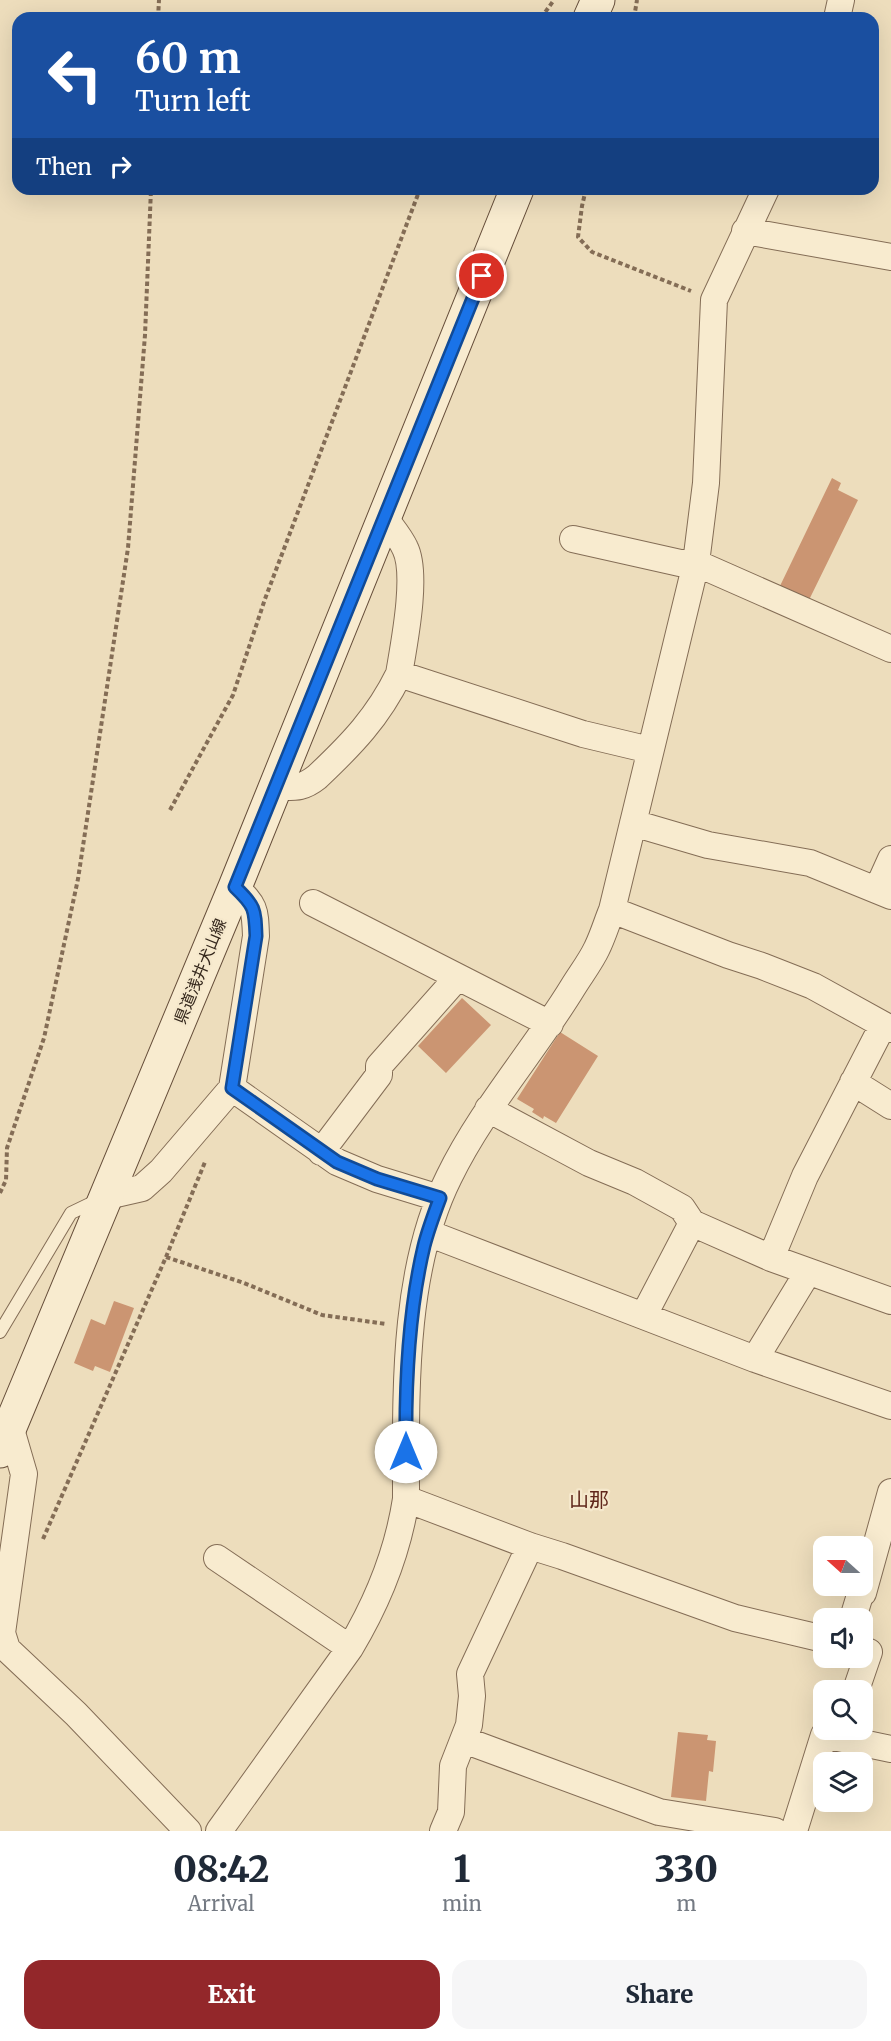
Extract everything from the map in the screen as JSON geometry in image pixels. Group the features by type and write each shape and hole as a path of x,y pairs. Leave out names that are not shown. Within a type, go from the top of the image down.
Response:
{"main road":[{"name":"県道浅井犬山線","path":"5,1438 235,887 516,195"}],"street":[{"path":"219,1831 350,1648 366,1620 396,1544 406,1498 409,1329 424,1245 440,1198 449,1176 488,1109 550,1024 597,948 612,910 696,563 706,483 714,300 763,195"},
{"path":"745,231 891,257"},
{"path":"275,787 299,787 307,785 317,777 372,720 386,700 399,674 406,635 410,564 406,549 384,517"},
{"path":"573,539 680,563 696,563 891,648"},
{"path":"399,674 583,734 650,750"},
{"path":"633,823 708,845 810,863 884,893 891,859"},
{"path":"107,1196 142,1188 167,1164 232,1088 256,936 252,903 235,887"},
{"path":"313,903 550,1024"},
{"path":"612,910 813,986 887,1027 853,1082 805,1176 771,1258"},
{"path":"321,1152 378,1075 379,1066 457,978"},
{"path":"853,1082 891,1106"},
{"path":"232,1088 337,1162 377,1179 440,1198"},
{"path":"488,1109 589,1163 635,1182 682,1208 692,1223 771,1258 891,1301"},
{"path":"644,1315 692,1223"},
{"path":"428,1233 755,1359 891,1406"},
{"path":"755,1359 808,1272"},
{"path":"5,1438 24,1474 2,1633 7,1649 76,1714 188,1831"},
{"path":"856,1608 860,1595 863,1593 891,1492"},
{"path":"406,1498 530,1546 735,1618 813,1636"},
{"path":"443,1831 451,1812 453,1766 469,1725 472,1696 470,1674 530,1546"},
{"path":"217,1558 350,1648"},
{"path":"861,1680 874,1653"},
{"path":"464,1740 655,1822 775,1831"},
{"path":"794,1831 822,1740"},
{"path":"862,1740 891,1749"}],"lane":[{"path":"0,1332 71,1213 107,1196"}],"path":[{"path":"0,1193 6,1180 7,1148 44,1038 78,879 128,548 145,335 151,195"},
{"path":"170,810 233,695 265,599 418,195"},
{"path":"585,195 578,237 592,252 714,300"},
{"path":"40,1547 206,1160"},
{"path":"166,1257 244,1283 322,1315 371,1321 409,1329"}],"building":[{"path":"832,478 841,483 838,490 858,500 809,600 780,586"},
{"path":"462,998 491,1025 446,1073 418,1046"},
{"path":"560,1032 598,1056 556,1123 544,1116 543,1119 532,1112 534,1109 517,1099"},
{"path":"114,1301 134,1308 110,1372 95,1366 93,1371 74,1363 91,1319 105,1325"},
{"path":"678,1732 708,1735 707,1740 716,1741 713,1772 709,1771 706,1801 671,1797"}],"district":[{"name":"山那","path":"589,1500"}],"route":[{"path":"406,1452 409,1329 424,1245 440,1198 377,1179 337,1162 232,1088 256,936 252,903 235,887 482,276"}]}
